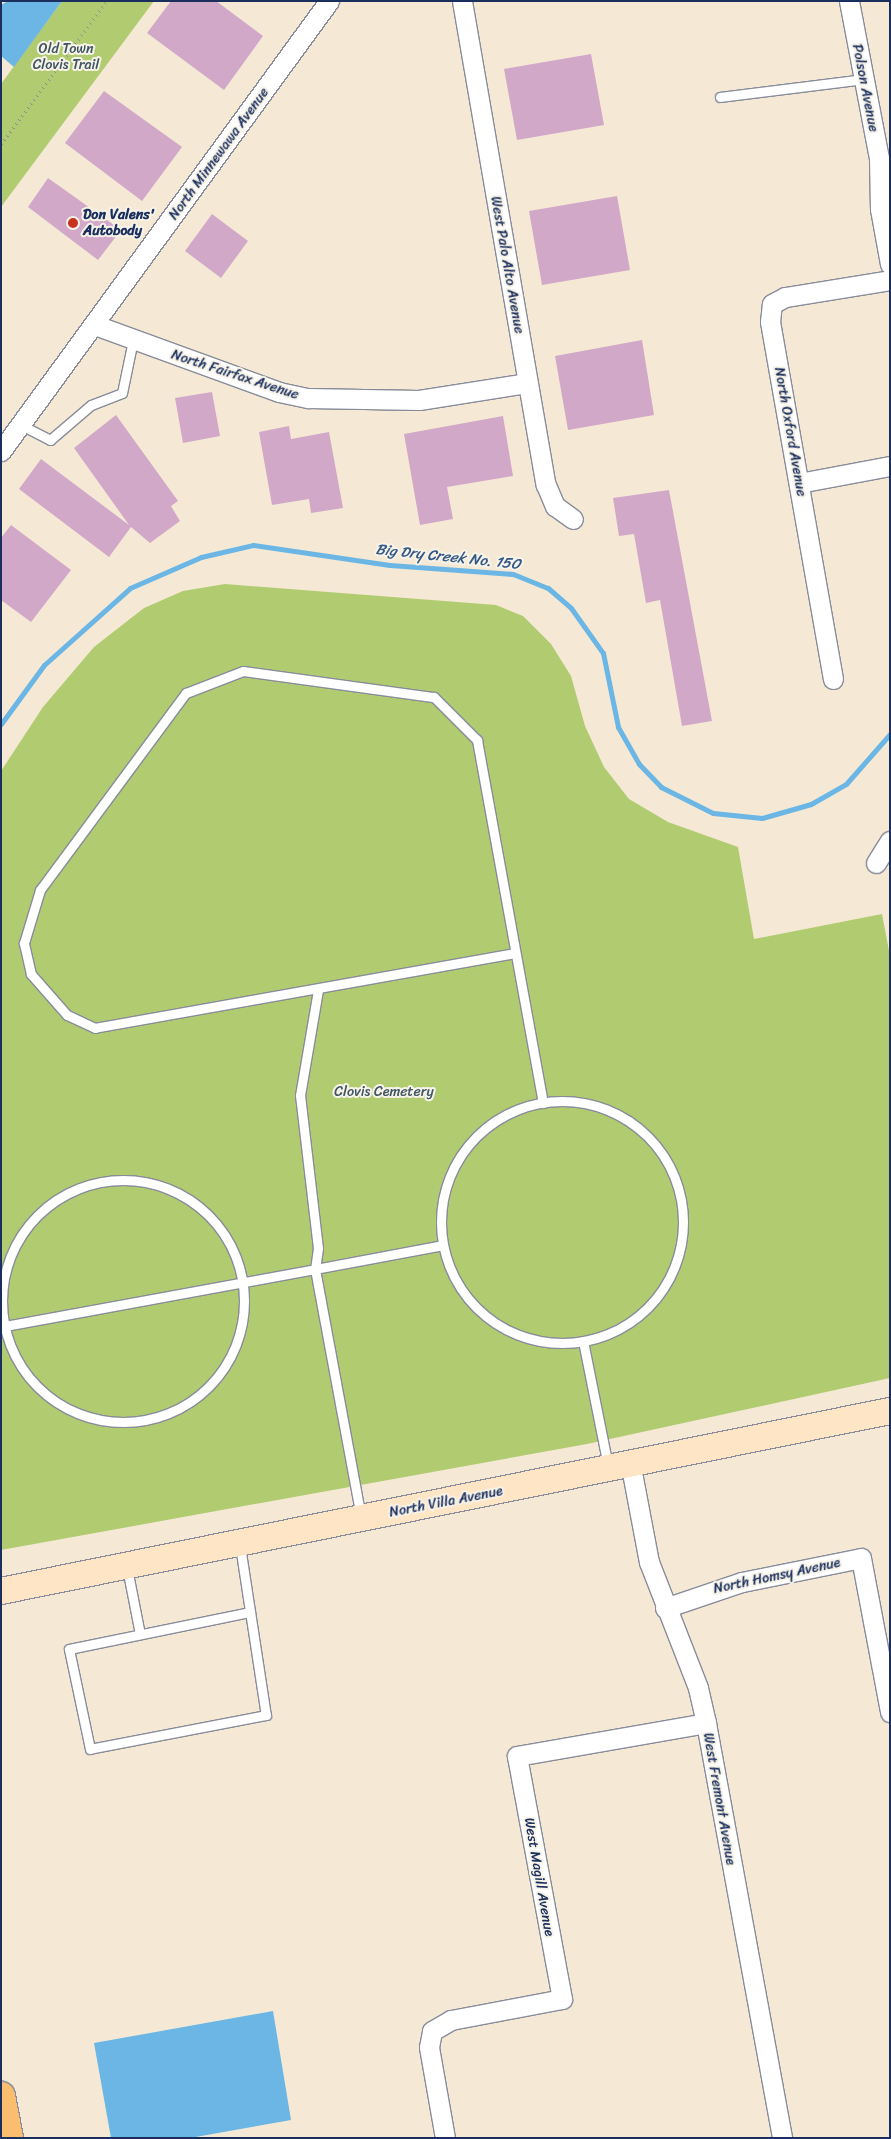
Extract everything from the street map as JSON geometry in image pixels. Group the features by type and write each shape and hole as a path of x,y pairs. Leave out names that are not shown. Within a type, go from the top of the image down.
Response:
{"main road":[{"name":"North Villa Avenue","path":"1,1591 620,1469 890,1411"},
{"path":"1,2096 9,2138"}],"street":[{"name":"North Minnewawa Avenue","path":"1,451 95,325 329,1"},
{"name":"West Palo Alto Avenue","path":"462,1 528,383 550,498 572,519"},
{"name":"Polson Avenue","path":"849,1 879,158 880,209 890,264"},
{"name":"North Oxford Avenue","path":"833,679 770,322 772,304 785,297 890,280"},
{"name":"North Fairfax Avenue","path":"95,325 279,392 338,402 452,397 528,383"},
{"path":"799,483 890,466"},
{"path":"876,863 890,841"},
{"name":"West Fremont Avenue","path":"620,1469 665,1608 698,1688 782,2138"},
{"name":"North Homsy Avenue","path":"665,1608 742,1582 861,1558 890,1712"},
{"name":"West Magill Avenue","path":"444,2138 429,2048 432,2031 451,2020 562,1999 517,1756 706,1723"}],"lane":[{"path":"720,97 864,79"},
{"path":"21,425 50,440 91,406 122,393 133,340"},
{"path":"515,954 95,1028 66,1015 31,974 24,943 40,890 186,693 215,678 243,671 434,697 477,740 543,1103"},
{"path":"318,990 300,1095 318,1248 315,1268 361,1519"},
{"path":"568,1101 604,1108 636,1126 661,1152 678,1185 683,1221 679,1254 667,1284 647,1310 620,1329 584,1341 558,1344 526,1338 496,1324 472,1303 453,1276 443,1245 442,1209 446,1191 451,1173 470,1142 498,1118 543,1103 568,1101"},
{"path":"119,1180 154,1183 186,1197 213,1219 233,1248 243,1282 239,1332 217,1378 192,1401 162,1416 137,1421 95,1419 64,1407 37,1386 17,1358 5,1326 3,1291 11,1257 28,1226 53,1202 93,1184 119,1180"},
{"path":"5,1326 443,1245"},
{"path":"584,1341 620,1469"},
{"path":"240,1543 266,1715 90,1749 69,1649 250,1612"},
{"path":"127,1566 140,1634"}],"path":[{"path":"1,144 107,1"}],"green space":[{"name":"Old Town Clovis Trail","path":"62,1 154,1 1,207 1,84"},
{"name":"Clovis Cemetery","path":"225,584 496,605 523,616 551,644 571,676 585,726 604,767 629,799 668,822 738,847 754,939 882,914 890,956 890,1378 587,1444 1,1550 1,771 43,707 94,647 144,608 183,591"}],"water":[{"path":"8,1 62,1 14,67 1,56 1,5"},
{"path":"273,2011 291,2120 190,2138 111,2138 94,2043"}],"building":[{"path":"171,1 216,1 263,36 224,90 147,33"},
{"path":"591,54 604,125 517,140 504,69"},
{"path":"104,91 182,147 142,201 65,143"},
{"path":"48,178 121,230 98,260 28,207"},
{"path":"617,196 630,270 542,285 529,211"},
{"path":"212,214 248,241 221,278 185,251"},
{"path":"642,340 654,415 568,430 555,356"},
{"path":"212,392 220,436 183,443 175,398"},
{"path":"116,415 178,501 171,506 180,521 150,543 131,527 109,557 19,489 41,459 129,525 74,448"},
{"path":"503,416 513,476 447,487 453,519 420,525 404,434"},
{"path":"289,426 291,439 329,432 343,508 311,513 309,499 272,505 259,432"},
{"path":"669,490 712,721 682,726 660,600 646,603 634,534 619,536 613,498"},
{"path":"11,525 71,570 31,622 1,600 1,538"}],"waterway":[{"name":"Big Dry Creek No. 150","path":"1,724 44,665 130,588 201,557 253,545 390,565 513,574 548,588 571,608 603,653 618,727 639,764 661,787 713,813 762,818 811,804 846,784 890,734"}],"place":[{"name":"Don Valens' Autobody","path":"73,223"}]}
